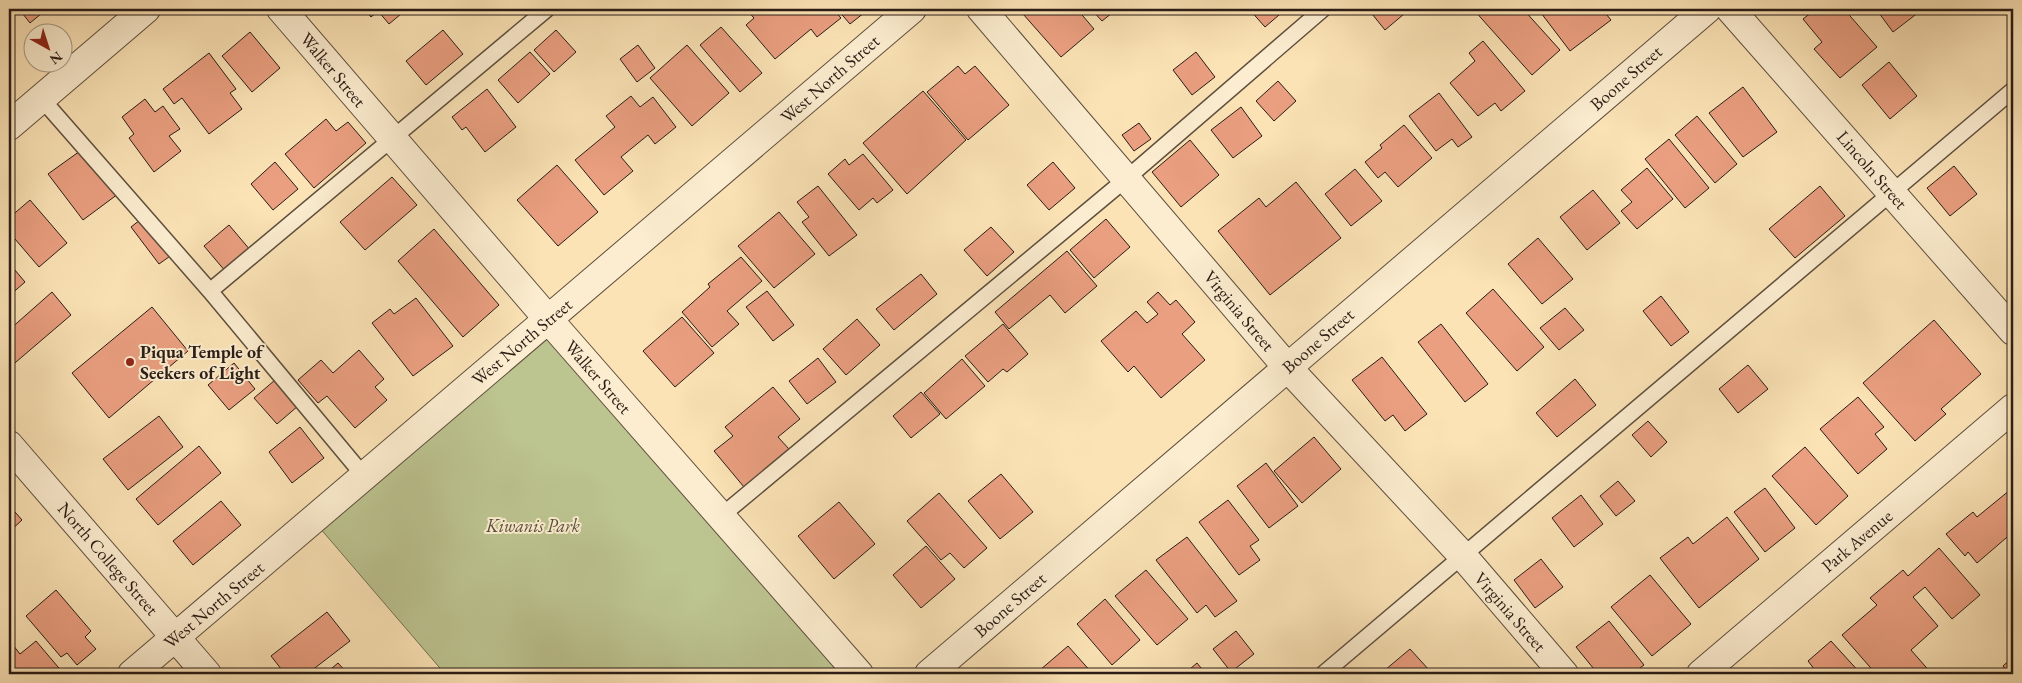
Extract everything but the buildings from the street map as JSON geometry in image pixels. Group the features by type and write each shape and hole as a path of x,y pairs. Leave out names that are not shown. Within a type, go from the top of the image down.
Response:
{"street":[{"path":"9,126 146,9"},
{"name":"Walker Street","path":"281,9 720,517 859,674"},
{"name":"West North Street","path":"132,674 912,9"},
{"name":"Virginia Street","path":"981,9 1287,368 1462,555 1564,674"},
{"name":"Boone Street","path":"928,674 1707,9"},
{"name":"Lincoln Street","path":"1730,9 2013,331"},
{"name":"Park Avenue","path":"1701,674 2013,408"},
{"name":"North College Street","path":"11,452 207,674"}],"lane":[{"path":"210,291 547,9"},
{"path":"720,517 1126,179 1323,9"},
{"path":"1323,674 2013,90"},
{"path":"41,98 210,291 364,476"}],"green space":[{"name":"Kiwanis Park","path":"548,319 859,674 445,674 313,520"}],"place":[{"name":"Piqua Temple of Seekers of Light","path":"130,362"}]}
